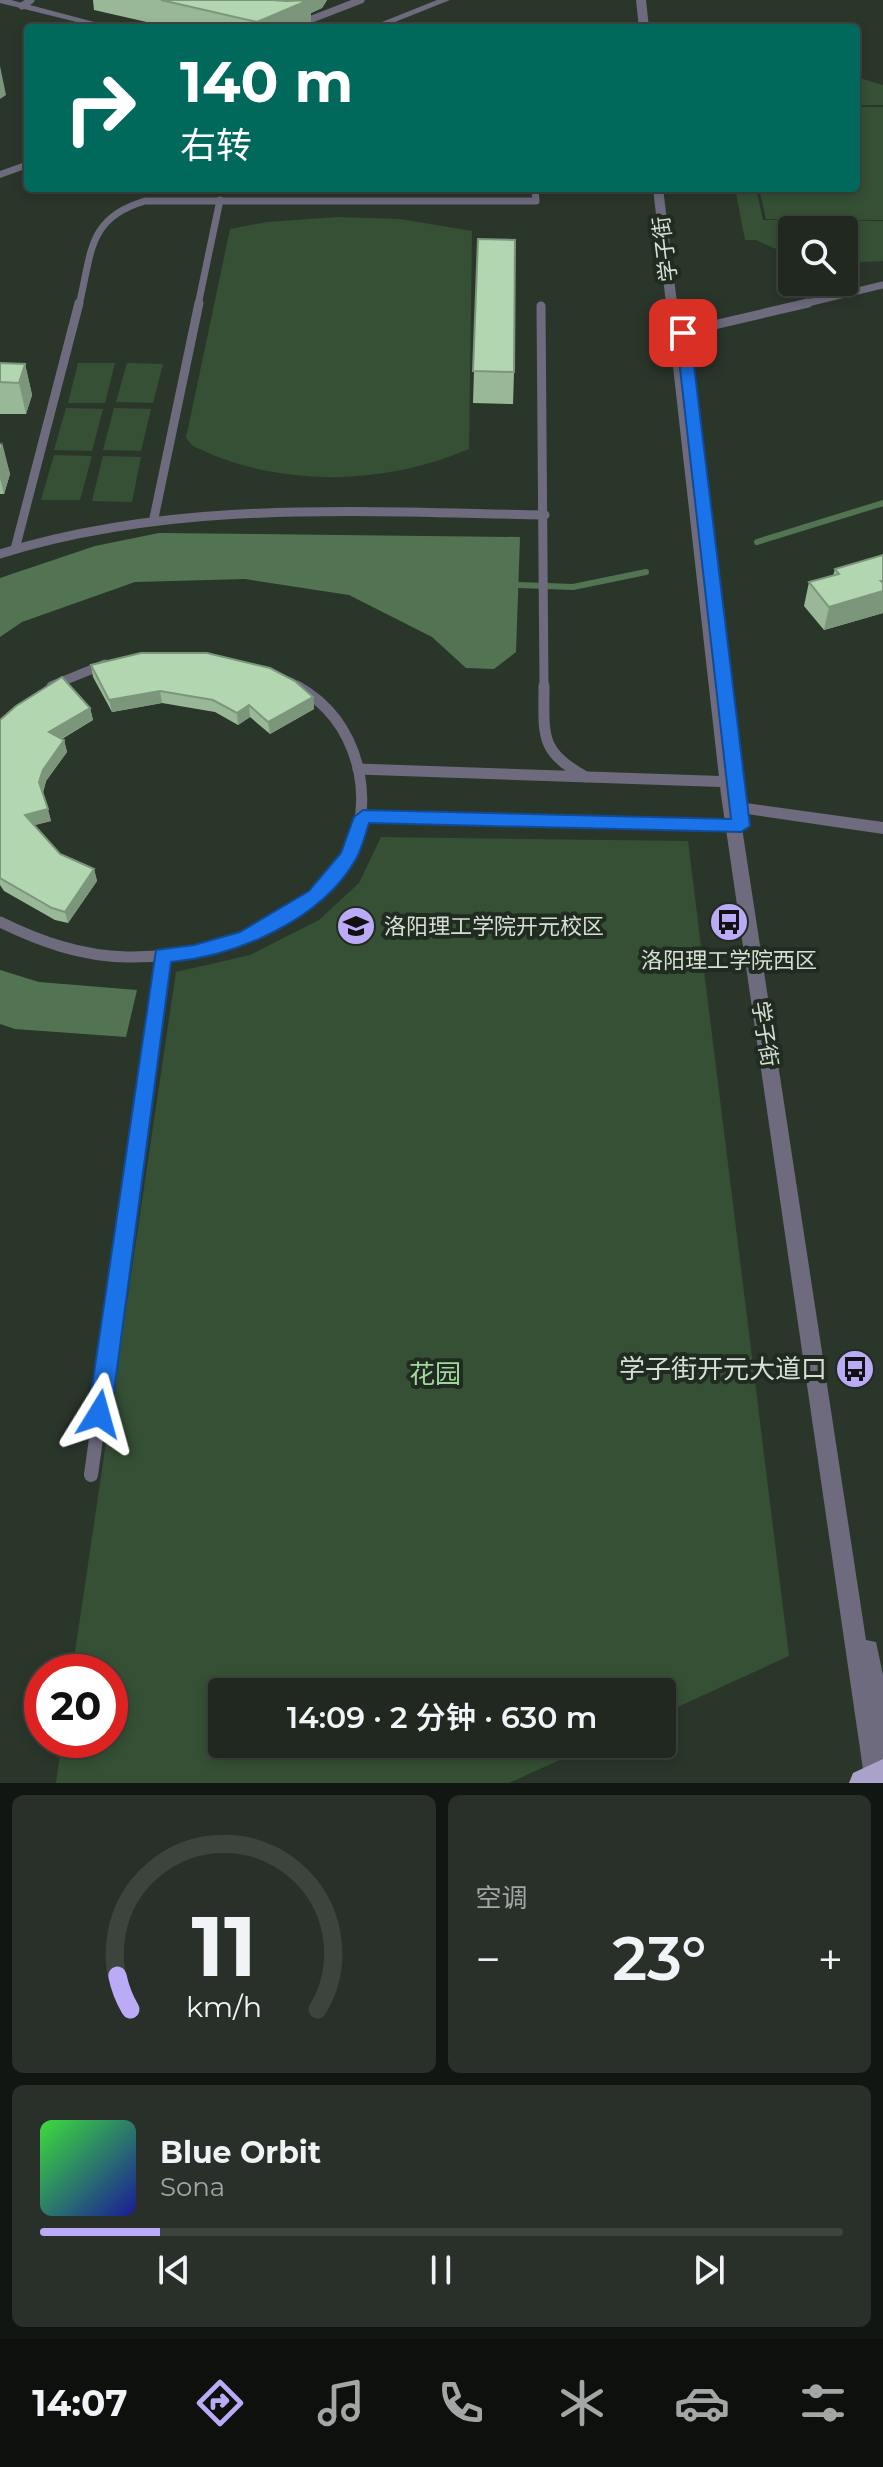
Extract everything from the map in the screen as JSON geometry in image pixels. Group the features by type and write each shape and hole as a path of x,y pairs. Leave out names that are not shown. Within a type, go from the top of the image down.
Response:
{"street":[{"path":"0,0 26,3 98,24"},
{"path":"382,24 445,0"},
{"path":"396,24 459,0"},
{"path":"638,0 641,24"},
{"path":"0,172 24,163"},
{"name":"学子街","path":"659,192 679,334"},
{"name":"学子街","path":"665,192 734,807 883,1747"},
{"path":"734,807 883,828"},
{"name":"学子街","path":"737,826 874,1779"}],"lane":[{"path":"289,21 312,19 361,0"},
{"path":"15,549 99,228 106,219 146,201 536,201 535,192"},
{"path":"154,518 220,200"},
{"path":"679,334 883,285"},
{"path":"541,306 545,515 544,733 559,763 586,777"},
{"path":"0,554 65,534 154,518 373,512 545,515"},
{"path":"41,692 73,675 115,661"},
{"path":"0,922 16,933 49,945 96,954 163,956 194,953 246,938 315,896 348,856 363,817 358,769 350,740 331,710 321,700 280,677"},
{"path":"358,769 731,782"},
{"path":"363,817 737,826"},
{"path":"91,1475 163,956"}],"green space":[{"path":"860,78 883,85 883,105 860,105"},
{"path":"860,107 883,107 883,220 858,220 858,216 778,216 778,219 766,219 760,192 860,192"},
{"path":"736,192 757,192 763,220 778,220 778,250 756,240 745,240"},
{"path":"337,217 400,219 472,231 469,449 401,470 330,477 260,469 226,460 193,446 186,438 230,229 267,222"},
{"path":"858,221 883,221 883,261 858,262"},
{"path":"78,363 115,363 105,403 68,403"},
{"path":"127,363 163,364 153,403 116,402"},
{"path":"66,408 103,409 92,451 54,450"},
{"path":"114,408 151,409 141,451 103,450"},
{"path":"54,455 92,456 80,500 41,500"},
{"path":"103,456 141,457 132,502 92,501"},
{"name":"花园","path":"381,837 688,841 789,1656 676,1708 676,1678 208,1678 208,1758 564,1758 509,1783 56,1783 59,1758 128,1758 128,1654 75,1654 176,972 250,955 319,920 359,883"}],"shaded area":[{"path":"159,533 520,537 516,652 494,669 466,668 432,637 349,595 245,579 135,582 22,622 0,637 0,578 95,546"},
{"path":"0,970 39,982 137,990 126,1037 15,1029 0,1024"}],"building":[{"path":"161,0 287,1 309,0 257,22"},
{"path":"478,239 515,240 514,372 473,371"},
{"path":"0,363 25,364 19,383 0,382"},
{"path":"883,555 883,591 829,607 809,582 839,574 835,569"},
{"path":"141,653 207,653 270,668 295,681 313,697 268,722 249,705 237,713 213,700 160,691 109,700 91,665"},
{"path":"62,677 90,708 49,732 64,740 43,770 39,782 48,809 25,815 60,854 94,869 65,912 52,908 0,878 0,720"}],"waterway":[{"path":"757,542 883,503"},
{"path":"518,585 573,587 646,572"}],"place":[{"name":"洛阳理工学院西区","path":"729,922"},
{"name":"洛阳理工学院开元校区","path":"356,926"},
{"name":"学子街开元大道口","path":"855,1369"}],"route":[{"path":"99,1414 163,956 194,953 246,938 288,915 315,896 341,867 360,830 363,817 741,826 683,333"}]}
